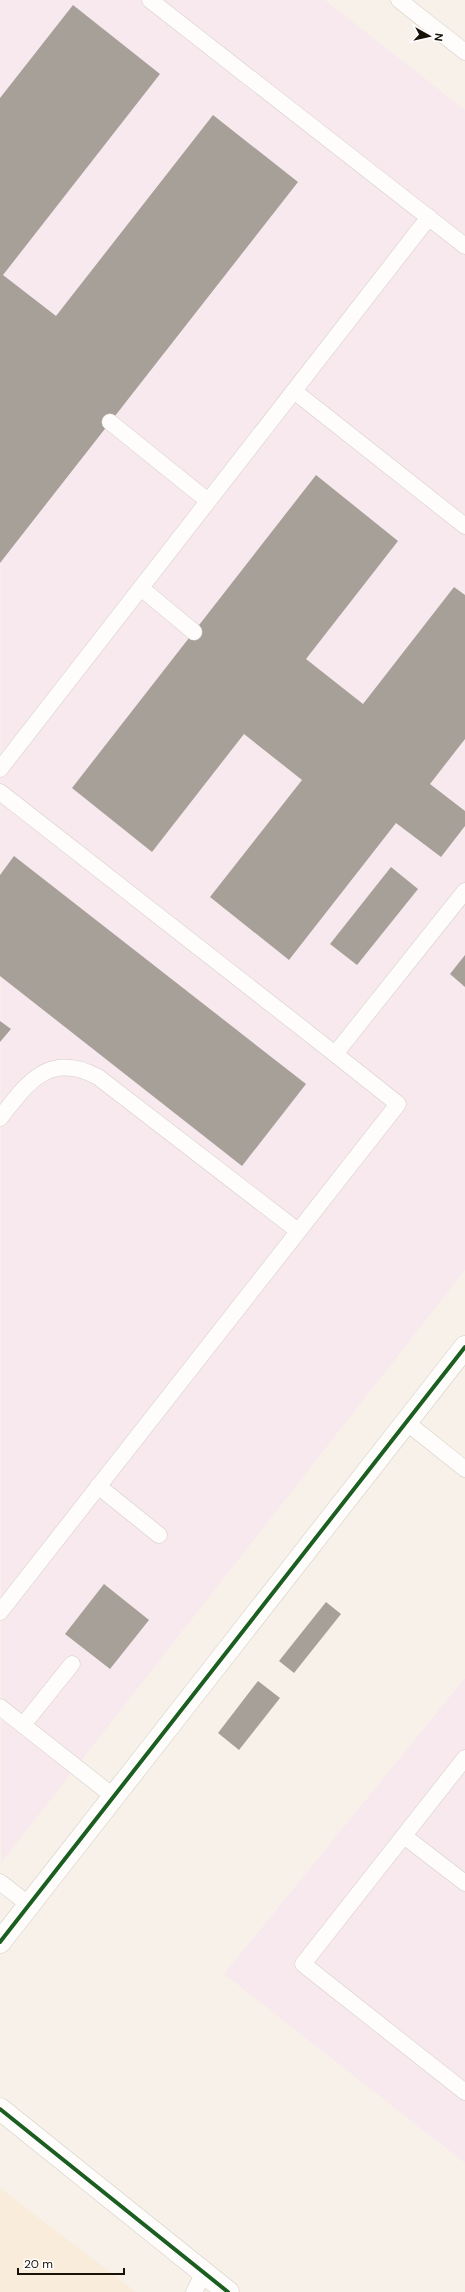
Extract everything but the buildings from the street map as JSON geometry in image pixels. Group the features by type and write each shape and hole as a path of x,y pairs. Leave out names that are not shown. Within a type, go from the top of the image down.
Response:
{"street":[{"path":"0,1942 28,1904 465,1347"},
{"path":"0,2109 228,2292"}],"lane":[{"path":"150,0 465,246"},
{"path":"399,0 465,52"},
{"path":"0,769 429,217"},
{"path":"294,391 465,526"},
{"path":"110,422 208,501"},
{"path":"141,588 194,632"},
{"path":"0,792 398,1104 0,1612"},
{"path":"335,1054 465,891"},
{"path":"0,1118 24,1087 40,1073 61,1067 89,1072 98,1077 298,1231"},
{"path":"406,1422 465,1469"},
{"path":"98,1486 159,1535"},
{"path":"23,1725 72,1664"},
{"path":"0,1707 113,1796"},
{"path":"465,1758 303,1964 465,2092"},
{"path":"404,1836 465,1883"},
{"path":"0,1882 28,1904"},
{"path":"194,2292 204,2273"}],"shaded area":[{"path":"0,0 325,0 465,110 465,1270 1,1863"},
{"path":"465,1678 465,2163 224,1974"},
{"path":"0,2188 136,2292 0,2292"}],"cycle path":[{"path":"0,1942 465,1347"},
{"path":"0,2109 228,2292"}]}
